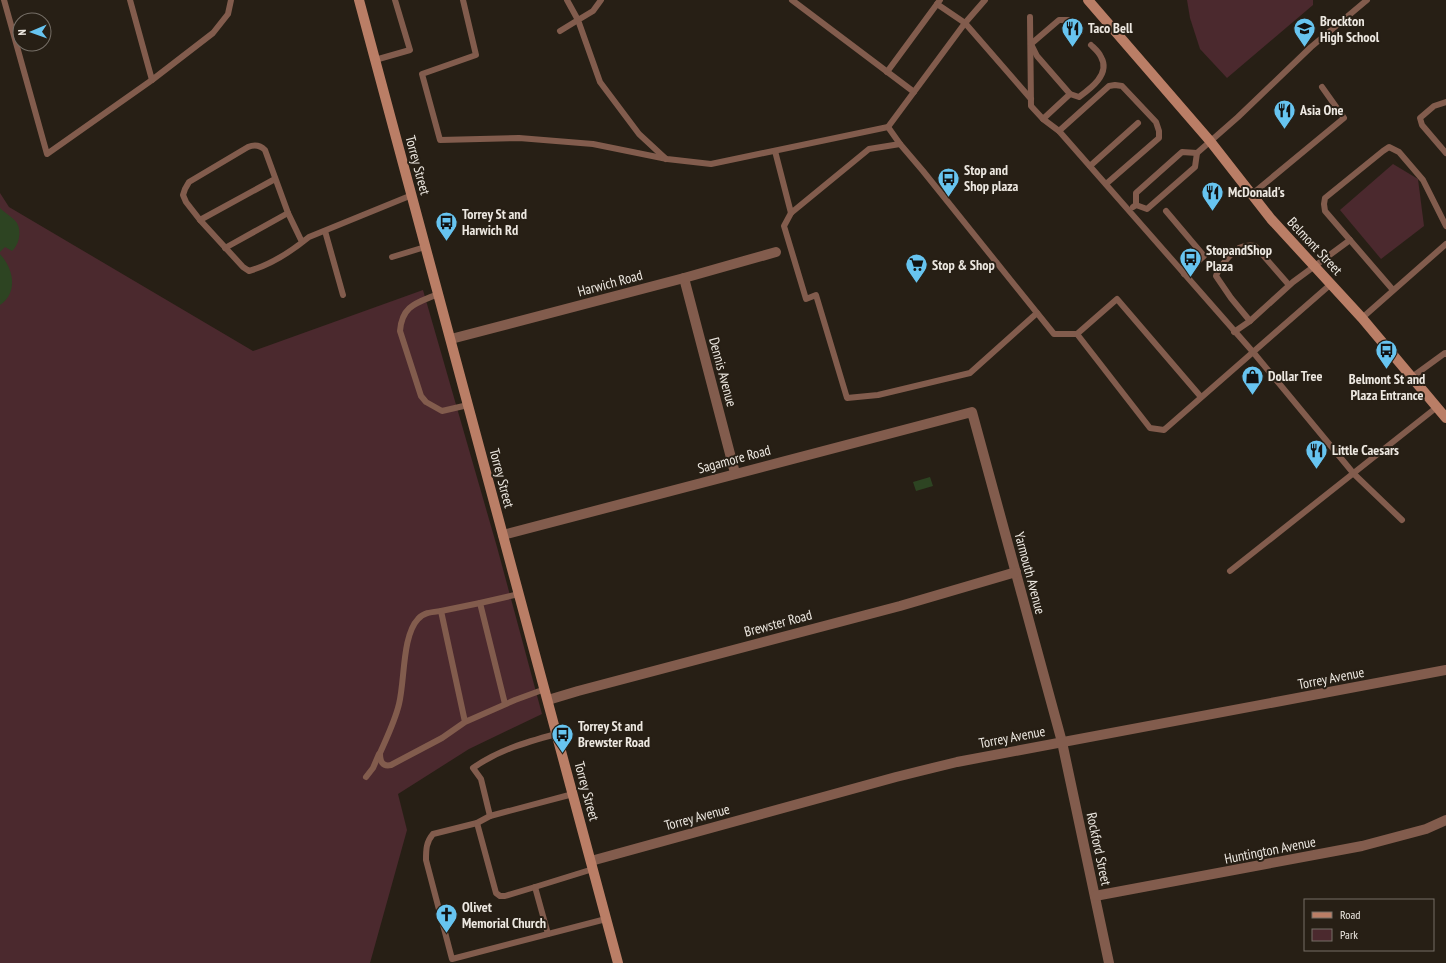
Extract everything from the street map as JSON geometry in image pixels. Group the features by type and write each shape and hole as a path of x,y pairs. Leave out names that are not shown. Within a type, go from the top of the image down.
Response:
{"main road":[{"name":"Torrey Street","path":"360,0 618,963"},
{"name":"Belmont Street","path":"1088,0 1210,141 1271,220 1362,318 1446,418"}],"street":[{"name":"Harwich Road","path":"450,339 684,278 776,252"},
{"name":"Dennis Avenue","path":"684,278 735,473"},
{"name":"Sagamore Road","path":"503,535 972,412"},
{"name":"Yarmouth Avenue","path":"972,412 1062,742"},
{"name":"Brewster Road","path":"548,700 578,690 900,606 1016,572"},
{"name":"Torrey Avenue","path":"592,865 957,762 1446,670"},
{"name":"Rockford Street","path":"1062,742 1095,896 1102,936 1109,963"},
{"name":"Huntington Avenue","path":"1095,896 1347,849 1426,829 1446,820"}],"lane":[{"path":"4,0 47,154 152,80 214,33 228,14 231,0"},
{"path":"130,0 152,80"},
{"path":"375,60 410,50 395,0"},
{"path":"463,0 476,55 422,74 440,140 526,138 593,144 667,159 711,164 888,127 965,22 985,0"},
{"path":"567,0 578,20 600,82 639,134 667,159"},
{"path":"560,31 593,11 601,0"},
{"path":"792,0 914,92"},
{"path":"1136,205 1147,209 1195,167 1198,153 1210,141 1238,117 1311,47 1367,0"},
{"path":"887,72 938,2 965,22 1031,99"},
{"path":"1030,17 1031,106 1059,131 1106,184 1252,352 1354,474 1402,520"},
{"path":"1031,44 1059,20 1068,20 1080,32"},
{"path":"1031,44 1037,56 1070,94 1079,97 1096,84 1101,77 1103,66 1102,58 1091,45"},
{"path":"1059,131 1109,86 1115,85 1122,86 1156,122 1159,131 1159,138 1106,184"},
{"path":"1251,195 1344,118 1322,87"},
{"path":"1043,118 1070,94"},
{"path":"1446,102 1434,106 1420,118 1422,125 1446,153"},
{"path":"1090,166 1138,123"},
{"path":"888,127 900,144 923,170 1054,334 1077,334 1117,299 1201,397"},
{"path":"900,144 869,149 790,213 784,226 806,299 816,295 847,398 878,395 970,373 1037,313"},
{"path":"302,242 288,213 266,150 261,146 254,145 248,147 189,182 185,189 183,195 186,202 200,220 243,267 249,271 290,252 309,237 412,195"},
{"path":"1393,290 1325,211 1325,198 1389,147 1398,152 1424,180 1446,226"},
{"path":"775,151 790,213"},
{"path":"1129,211 1136,205 1136,193 1182,152 1198,153"},
{"path":"200,220 275,179"},
{"path":"1166,211 1204,256 1184,274"},
{"path":"225,248 288,213"},
{"path":"325,231 344,295"},
{"path":"1234,332 1250,321 1289,286 1350,240"},
{"path":"1362,318 1446,244"},
{"path":"1250,321 1231,298 1216,276 1218,268 1239,248 1250,245 1254,246 1289,286"},
{"path":"392,257 425,247"},
{"path":"1077,334 1150,428 1164,430 1331,284"},
{"path":"438,294 415,304 404,313 400,331 421,396 426,402 442,411 468,405"},
{"path":"1412,377 1445,352 1446,354"},
{"path":"1230,571 1437,407"},
{"path":"366,777 373,768 380,753 398,706 404,678 405,654 416,622 422,615 480,604 519,594"},
{"path":"480,604 505,704"},
{"path":"441,611 465,722"},
{"path":"380,753 380,758 384,765 391,765 442,738 465,722 545,688"},
{"path":"490,816 481,779 473,768 485,759 519,745 556,734"},
{"path":"573,794 490,816 477,823 433,834 429,839 426,849 426,860 452,959 606,919"},
{"path":"477,823 496,893 500,896 505,896 534,887 592,865"},
{"path":"534,887 548,934"}],"green space":[{"path":"1187,0 1313,0 1313,5 1227,78 1200,49 1190,18"},
{"path":"1393,164 1418,179 1424,226 1381,259 1340,210"},
{"path":"0,193 9,207 253,351 423,290 497,547 542,714 469,749 398,794 407,830 370,963 0,963"}],"shaded area":[{"path":"0,208 14,219 19,227 19,238 12,251 5,247 0,252"},
{"path":"0,254 5,260 11,273 12,287 6,300 0,305"},
{"path":"930,477 933,486 916,491 913,482"}],"place":[{"name":"Taco Bell","path":"1072,48"},
{"name":"Brockton High School","path":"1304,48"},
{"name":"Asia One","path":"1285,130"},
{"name":"Stop and Shop plaza","path":"948,198"},
{"name":"McDonald's","path":"1212,212"},
{"name":"Torrey St and Harwich Rd","path":"446,242"},
{"name":"StopandShop Plaza","path":"1191,278"},
{"name":"Stop & Shop","path":"916,284"},
{"name":"Belmont St and Plaza Entrance","path":"1387,370"},
{"name":"Dollar Tree","path":"1252,396"},
{"name":"Little Caesars","path":"1317,470"},
{"name":"Torrey St and Brewster Road","path":"562,754"},
{"name":"Olivet Memorial Church","path":"446,934"}]}
